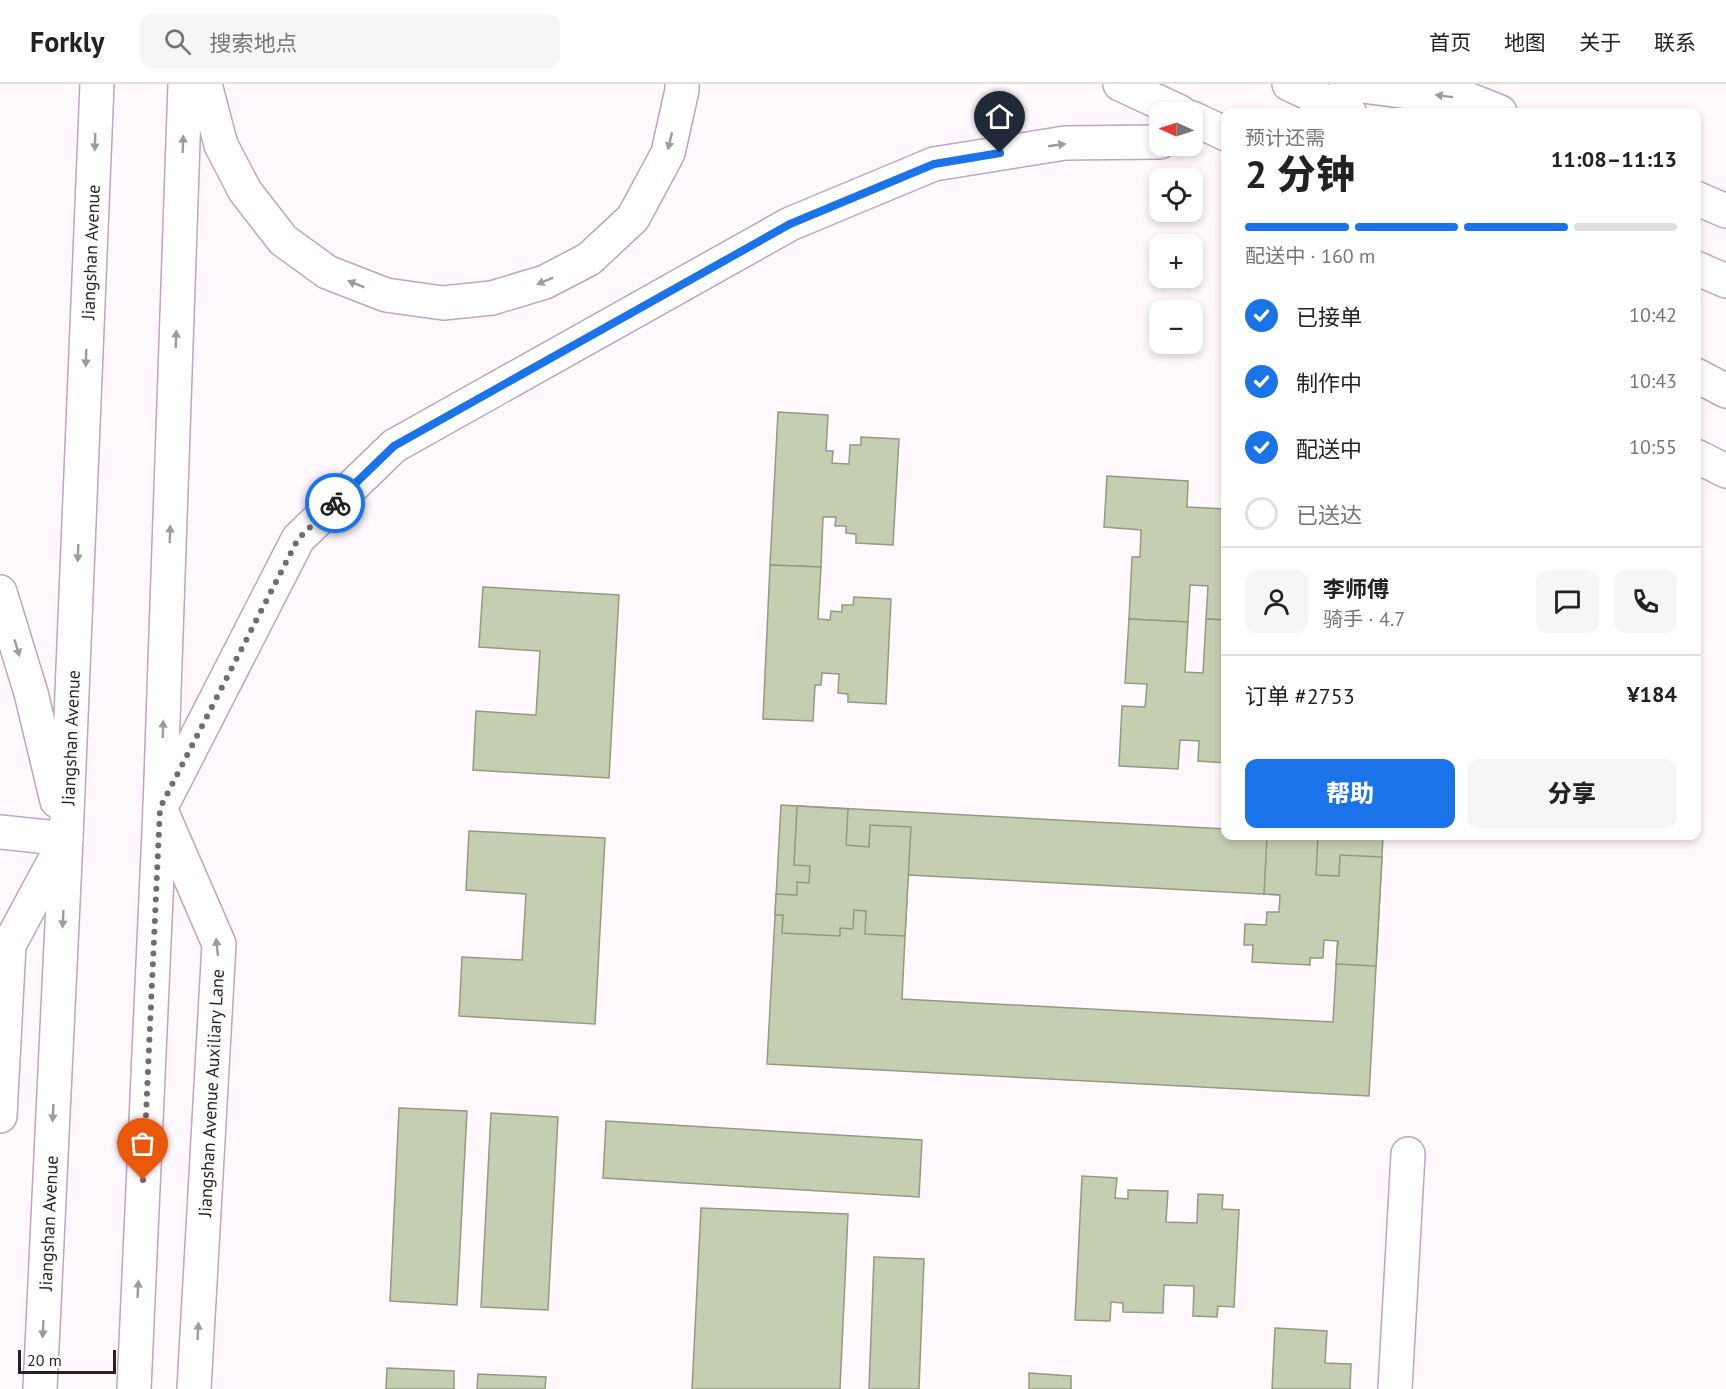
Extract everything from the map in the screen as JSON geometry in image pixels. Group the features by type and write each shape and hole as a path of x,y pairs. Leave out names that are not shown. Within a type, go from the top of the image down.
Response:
{"main road":[{"name":"Jiangshan Avenue","path":"40,1389 66,839 97,84"},
{"path":"134,1389 160,808 185,84"},
{"path":"205,84 221,145 245,191 283,240 327,272 386,295 443,303 492,298 545,282 589,259 607,243 633,218 668,153 682,84"},
{"path":"1120,84 1159,102"},
{"path":"1289,84 1340,108"},
{"path":"1347,84 1470,100 1490,108"},
{"path":"1203,123 1221,132"},
{"path":"1203,141 1221,140"},
{"path":"160,808 298,539 394,446 790,224 934,164 1065,143 1149,142"},
{"path":"1701,200 1726,211"},
{"path":"1701,270 1726,281"},
{"path":"1701,378 1726,391"},
{"path":"1701,458 1726,471"},
{"path":"0,592 32,693 66,839 5,944 0,1116"},
{"name":"Jiangshan Avenue Auxiliary Lane","path":"160,808 219,944 195,1389"},
{"path":"0,832 66,839"},
{"path":"1395,1389 1408,1154"}],"building":[{"path":"778,412 828,415 826,451 833,451 832,463 849,464 850,445 861,445 861,437 899,439 893,545 856,543 856,534 846,533 846,526 835,526 836,517 823,517 821,567 770,565"},
{"path":"1107,476 1188,481 1187,507 1221,509 1221,620 1206,619 1208,586 1190,585 1188,622 1129,619 1132,557 1140,557 1141,530 1104,527"},
{"path":"770,565 821,567 818,619 830,620 831,611 842,612 842,605 853,605 854,597 891,599 886,704 848,702 848,694 838,693 839,674 822,673 821,685 815,685 813,721 763,719"},
{"path":"483,587 619,595 609,778 473,770 476,711 536,715 540,651 479,647"},
{"path":"1129,619 1188,622 1185,672 1203,673 1206,619 1221,620 1221,763 1198,761 1199,741 1180,740 1178,769 1119,766 1122,706 1145,707 1147,684 1125,683"},
{"path":"781,805 1221,829 1221,840 1383,840 1369,1096 767,1064","holes":["908,875 1340,898 1333,1022 902,999"]},
{"path":"797,806 848,809 846,845 869,847 870,825 911,827 905,936 865,934 866,911 854,910 853,929 840,928 840,936 782,933 783,915 775,915 776,894 797,895 797,882 809,883 810,866 794,865"},
{"path":"469,831 605,838 595,1024 459,1016 462,957 522,960 526,894 466,890"},
{"path":"1267,840 1318,840 1316,875 1339,876 1340,855 1382,857 1376,966 1336,964 1338,941 1324,940 1323,958 1310,958 1310,965 1252,962 1253,945 1244,945 1245,924 1266,925 1267,912 1279,912 1280,895 1264,894"},
{"path":"399,1108 467,1111 457,1305 390,1301"},
{"path":"491,1113 558,1117 548,1310 481,1307"},
{"path":"606,1121 922,1140 919,1197 603,1178"},
{"path":"1082,1176 1117,1178 1115,1198 1128,1199 1128,1190 1168,1191 1166,1222 1197,1223 1198,1194 1223,1195 1222,1209 1239,1210 1234,1307 1218,1306 1217,1317 1193,1316 1194,1286 1164,1285 1163,1313 1123,1312 1123,1303 1111,1302 1110,1321 1075,1320"},
{"path":"701,1208 848,1214 840,1389 692,1389"},
{"path":"874,1257 924,1259 919,1389 869,1389"},
{"path":"1275,1328 1327,1331 1325,1363 1351,1364 1350,1389 1272,1389"},
{"path":"387,1368 454,1371 454,1389 386,1389"},
{"path":"1029,1373 1071,1376 1071,1389 1029,1389"},
{"path":"478,1374 546,1377 545,1389 477,1389"}],"way so far":[{"path":"143,1180 160,808 298,539 335,503"}],"route":[{"path":"335,503 394,446 790,224 934,164 1000,153"}]}
